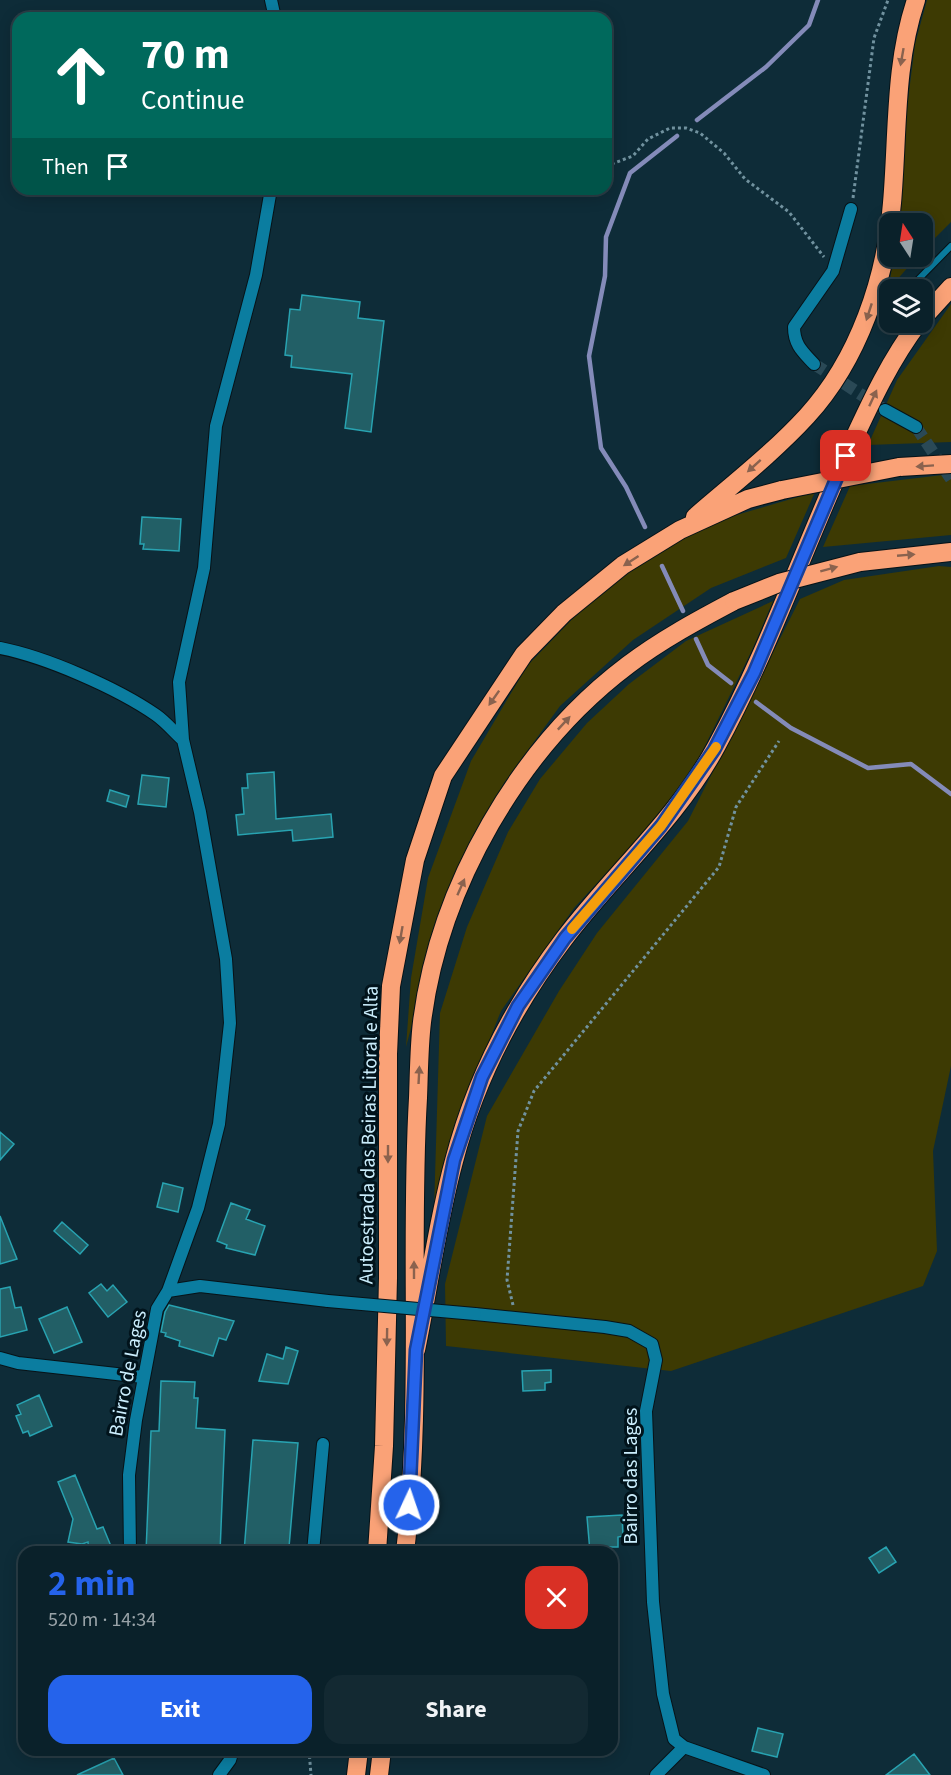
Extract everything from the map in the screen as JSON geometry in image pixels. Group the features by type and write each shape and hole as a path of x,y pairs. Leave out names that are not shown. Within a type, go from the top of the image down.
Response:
{"highway":[{"path":"680,530 755,466 808,414 839,371 866,323 882,270 892,205 901,65 916,0"},
{"path":"933,307 951,287"},
{"path":"416,1350 454,1160 482,1077 518,1006 565,938 661,826 714,750 754,673 814,528 883,378 913,333"},
{"name":"Autoestrada das Beiras Litoral e Alta","path":"377,1546 384,1446 388,1302 388,1054 391,986 415,860 443,776 524,654 564,613 623,565 680,530 748,499 782,490 899,468 951,464"},
{"path":"405,1546 416,1350 414,1151 421,1033 443,929 481,842 509,792 545,743 585,701 628,664 680,630 734,601 779,583 860,562 951,552"},
{"path":"356,1775 358,1756"},
{"path":"379,1775 381,1756"}],"street":[{"path":"168,1291 198,1208 219,1124 230,1023 226,959 200,812 183,740 179,682 204,568 216,426 256,274 270,195"},
{"path":"814,364 799,348 794,338 794,327 833,271 842,247 851,208"},
{"path":"885,410 916,427"},
{"path":"0,648 28,653 91,680 156,715 183,740"},
{"name":"Bairro de Lages","path":"130,1546 129,1475 143,1377 157,1309 168,1291 200,1286 476,1314"},
{"name":"Bairro das Lages","path":"476,1314 630,1331 652,1344 656,1360 646,1411 653,1602 663,1694 675,1739 684,1747"},
{"path":"0,1358 18,1363 143,1377"},
{"path":"314,1546 323,1444"},
{"path":"656,1775 684,1747 764,1775"},
{"path":"219,1775 231,1756"}],"lane":[{"path":"919,279 951,246"}],"path":[{"path":"851,208 874,38 888,0"},
{"path":"612,164 633,156 648,139 670,128 686,128 700,133 724,153 745,178 789,212 833,271"},
{"path":"516,1318 507,1280 518,1131 534,1091 719,867 736,807 779,741"},
{"path":"309,1756 311,1775"}],"shaded area":[{"path":"927,0 951,0 951,222 933,240 933,213 901,213 906,116 915,44"},
{"path":"892,267 908,267 898,279 890,279"},
{"path":"951,304 951,442 868,445 897,380 930,333 933,333 933,329"},
{"path":"951,474 951,535 823,547 850,486"},
{"path":"815,492 786,558 711,588 633,640 560,706 504,783 447,891 406,1047 411,978 428,878 471,761 527,666 579,612 622,577 675,543 716,521"},
{"path":"939,566 951,567 951,1066 933,1151 937,1251 923,1286 671,1371 446,1346 445,1284 487,1116 559,991 597,933 688,821 800,599 844,580"},
{"path":"773,601 753,648 700,756 658,817 574,908 501,1011 453,1130 434,1209 440,1013 467,927 508,832 540,779 587,723 629,684 686,641"}],"building":[{"path":"302,295 360,302 358,318 384,321 371,432 345,428 352,374 291,367 292,356 285,355 290,309 300,310"},
{"path":"142,517 181,519 179,551 143,549 144,544 140,544"},
{"path":"274,772 276,819 331,814 333,837 293,841 292,830 238,835 236,815 244,814 242,788 248,788 247,774"},
{"path":"142,775 169,778 166,807 138,804"},
{"path":"110,790 129,796 126,807 107,801"},
{"path":"0,1132 14,1144 0,1160"},
{"path":"163,1183 183,1188 178,1212 157,1207"},
{"path":"231,1203 250,1210 246,1219 265,1226 255,1255 226,1248 227,1245 217,1241"},
{"path":"0,1216 17,1259 0,1264"},
{"path":"62,1222 88,1245 80,1254 54,1231"},
{"path":"101,1284 107,1291 113,1285 127,1302 108,1317 89,1293"},
{"path":"10,1287 15,1308 21,1307 27,1330 0,1337 0,1289"},
{"path":"169,1305 234,1321 226,1340 219,1338 213,1356 179,1346 180,1341 165,1336 166,1333 161,1332 165,1312"},
{"path":"67,1307 82,1342 54,1353 39,1319"},
{"path":"286,1347 298,1351 288,1384 259,1381 267,1354 283,1359"},
{"path":"551,1370 551,1382 545,1383 545,1390 523,1391 522,1371"},
{"path":"161,1381 195,1382 194,1398 198,1398 196,1428 225,1430 220,1546 146,1546 151,1431 159,1431"},
{"path":"39,1395 52,1426 30,1436 28,1431 23,1433 16,1416 21,1414 17,1405"},
{"path":"253,1440 298,1443 289,1546 244,1546"},
{"path":"75,1475 97,1529 103,1527 111,1546 88,1546 88,1542 82,1544 68,1542 73,1519 58,1482"},
{"path":"622,1515 623,1536 618,1537 618,1546 589,1546 587,1517"},
{"path":"886,1547 896,1562 879,1573 869,1558"},
{"path":"758,1728 783,1734 777,1757 752,1751"},
{"path":"914,1754 930,1775 886,1775"},
{"path":"114,1758 123,1775 77,1775"}],"waterway":[{"path":"697,120 766,67 809,25 818,0"},
{"path":"645,527 626,487 601,448 589,356 605,276 606,237 630,173 677,136"},
{"path":"662,566 683,611"},
{"path":"696,639 708,665 731,683"},
{"path":"756,702 791,728 868,768 911,764 951,794"}],"tunnel":[{"path":"814,364 885,410"},
{"path":"916,427 951,479"}],"slow traffic":[{"path":"572,929 661,826 716,747"}],"route":[{"path":"409,1505 416,1350 437,1234 454,1160 482,1077 518,1006 565,938 661,826 714,750 754,673 846,456"}]}
